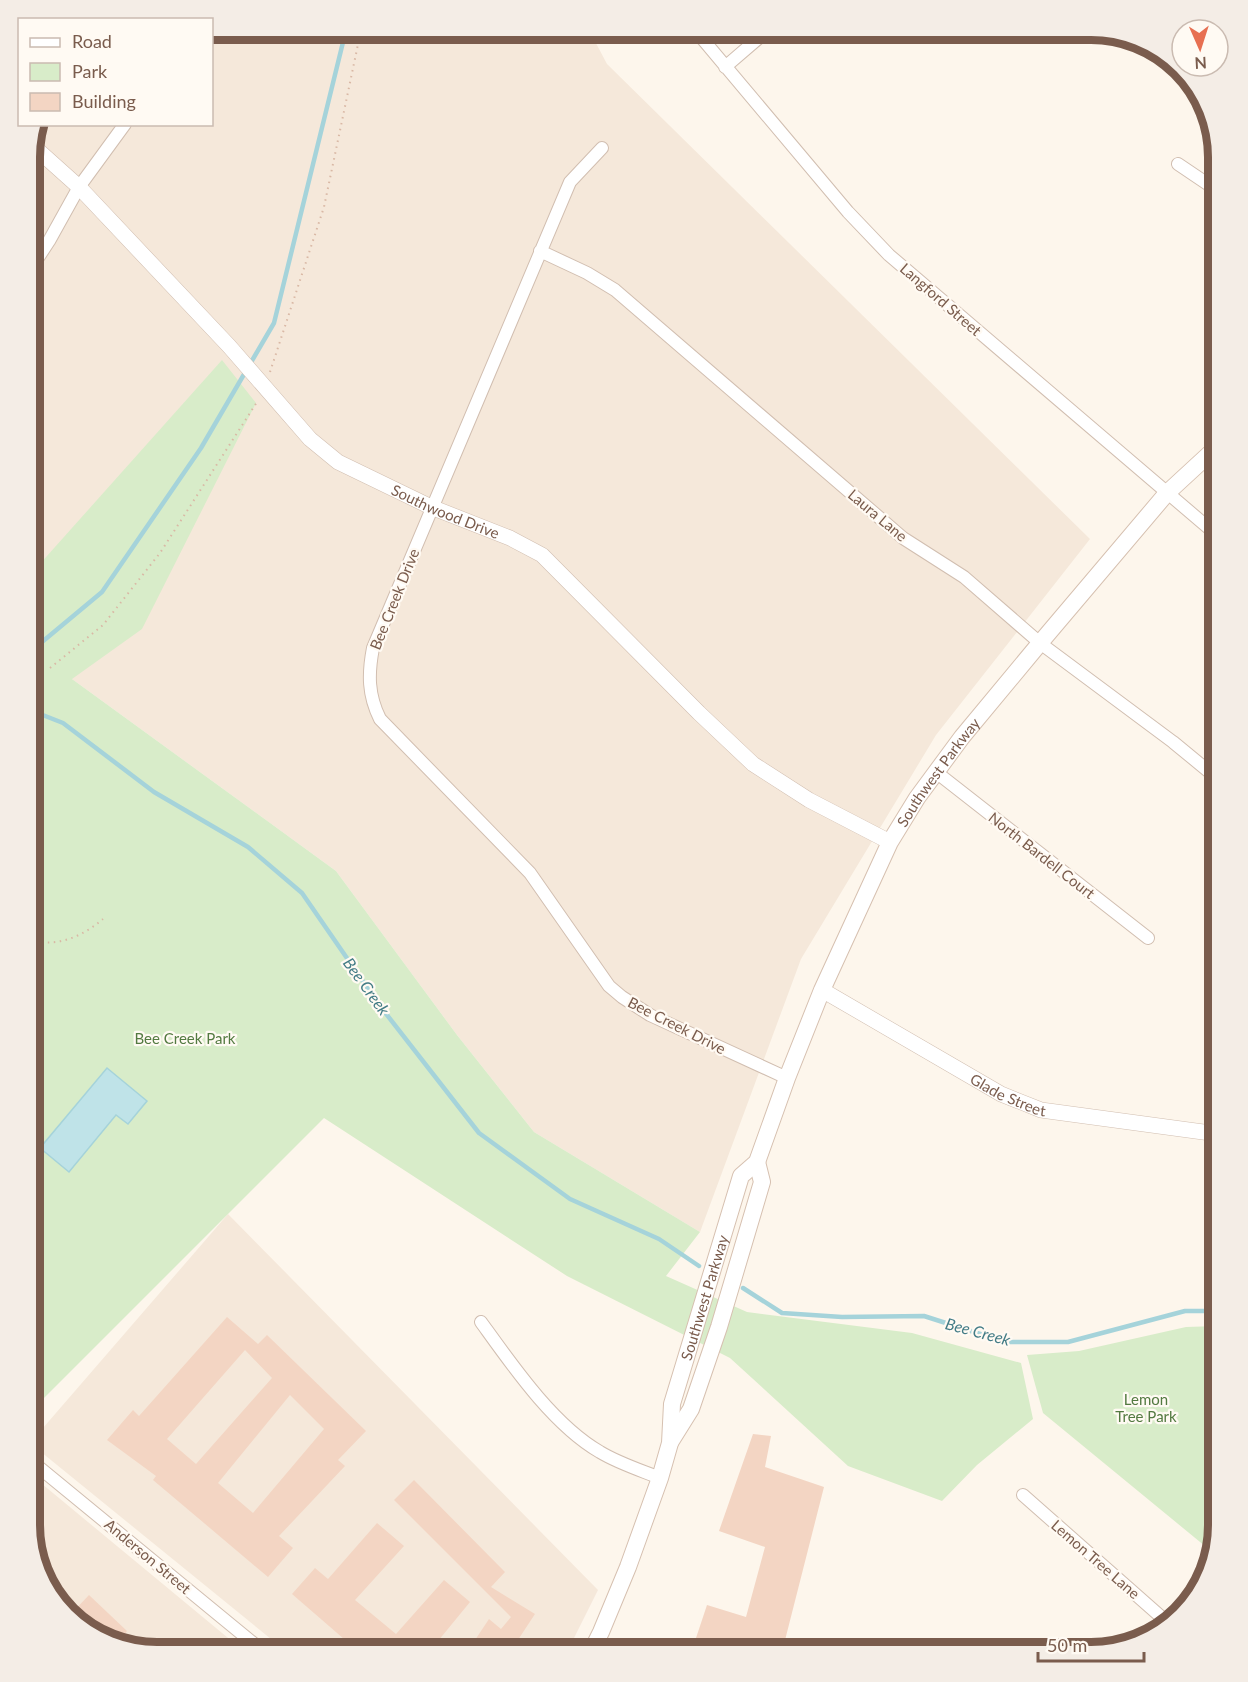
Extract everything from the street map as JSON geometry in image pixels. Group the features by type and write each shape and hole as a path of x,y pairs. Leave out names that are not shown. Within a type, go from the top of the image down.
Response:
{"main road":[{"name":"Southwest Parkway","path":"596,1642 628,1567 660,1478 670,1443 672,1404 741,1176 757,1162 822,990 890,842 917,798 962,737 1167,493 1208,455"},
{"name":"Southwest Parkway","path":"670,1443 692,1409 719,1327 762,1182 757,1162"}],"street":[{"name":"Langford Street","path":"704,41 848,212 889,255 1208,528"},
{"path":"725,67 756,41"},
{"path":"41,253 79,187 124,126"},
{"name":"Bee Creek Drive","path":"602,148 570,182 540,251 373,648 368,669 370,689 373,704 380,719 530,873 609,986 650,1015 787,1078"},
{"name":"Southwood Drive","path":"41,152 79,187 229,346 310,439 338,462 431,507 510,538 542,555 753,764 809,800 890,842"},
{"path":"1178,164 1208,184"},
{"name":"Laura Lane","path":"540,251 587,273 615,290 903,538 963,577 1040,643 1208,771"},
{"name":"North Bardell Court","path":"936,772 1148,938"},
{"name":"Glade Street","path":"822,990 1001,1094 1041,1110 1208,1133"},
{"path":"481,1322 528,1386 574,1434 600,1453 660,1478"},
{"name":"Anderson Street","path":"40,1468 252,1642"},
{"name":"Lemon Tree Lane","path":"1023,1495 1162,1618"}],"path":[{"path":"265,389 324,207 359,40"},
{"path":"50,668 103,625 160,553 256,403"},
{"path":"40,942 63,941 91,929 103,919"}],"shaded area":[{"name":"Bee Creek","path":"213,40 595,40 607,64 1090,539 936,735 801,959 700,1232 534,1132 457,1035 336,871 72,679 41,663 41,142 44,127 213,126"},
{"path":"228,1214 598,1590 572,1642 275,1642 40,1451 40,1431"},
{"path":"40,1482 233,1642 142,1641 106,1629 80,1613 60,1590 44,1555 40,1525"}],"green space":[{"name":"Bee Creek Park","path":"222,360 256,403 142,629 72,679 336,871 457,1035 534,1132 700,1232 666,1276 747,1312 912,1333 1021,1363 1033,1419 977,1465 942,1501 848,1466 730,1358 567,1276 324,1118 40,1402 41,563"},
{"name":"Lemon Tree Park","path":"1208,1326 1208,1525 1206,1547 1043,1413 1027,1355 1079,1351 1186,1327"}],"water":[{"path":"107,1068 147,1101 128,1124 116,1115 69,1172 40,1148"}],"building":[{"path":"227,1317 258,1344 267,1335 366,1431 338,1460 345,1466 279,1536 293,1548 268,1577 153,1480 156,1476 107,1440 133,1410 139,1416","holes":["245,1350 272,1378 196,1464 167,1439","290,1395 324,1429 253,1513 218,1483"]},
{"path":"753,1434 771,1436 765,1467 824,1487 785,1642 695,1642 707,1605 746,1617 765,1547 719,1531"},
{"path":"414,1480 505,1572 491,1587 535,1614 517,1642 474,1642 489,1619 501,1629 511,1617 394,1500"},
{"path":"377,1523 404,1546 355,1600 396,1634 444,1580 470,1602 437,1642 347,1642 292,1594 315,1568 328,1579"},
{"path":"89,1595 127,1631 123,1636 106,1629 92,1622 76,1609"}],"waterway":[{"path":"41,643 102,592 201,448 274,323 343,40"},
{"name":"Bee Creek","path":"41,714 63,723 154,792 248,847 302,893 380,1006 479,1133 570,1199 659,1239 699,1266"},
{"name":"Bee Creek","path":"743,1288 782,1313 842,1317 924,1316 1005,1342 1068,1342 1185,1311 1208,1311"}]}
